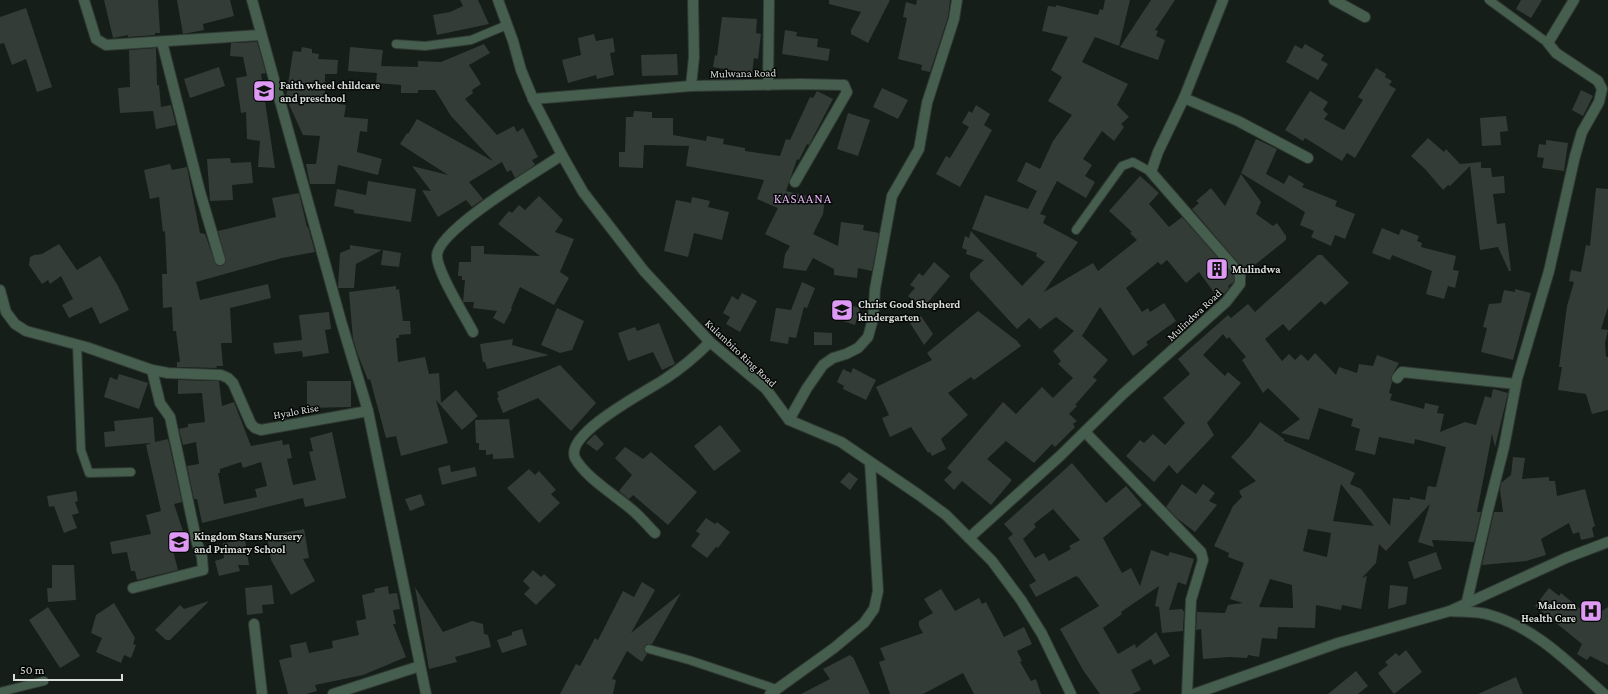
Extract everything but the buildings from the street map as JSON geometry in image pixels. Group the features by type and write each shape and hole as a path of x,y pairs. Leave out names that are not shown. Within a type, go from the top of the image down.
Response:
{"street":[{"path":"84,0 96,39 106,45 261,35"},
{"path":"252,0 341,321 368,411 426,694"},
{"name":"Kulambiro Ring Road","path":"498,0 521,70 533,99 583,192 644,271 710,342 766,389 789,420"},
{"path":"691,86 694,50 693,0"},
{"path":"768,85 770,0"},
{"path":"957,0 954,19 927,103 919,149 892,196 875,289 873,319 868,337 858,348 833,358 823,365 807,388 789,420 841,442 919,495 946,516 969,538 992,561 1021,600 1042,634 1071,694"},
{"path":"1151,172 1158,152 1184,98 1223,0"},
{"path":"1334,0 1365,17"},
{"path":"1468,602 1488,510 1504,447 1516,384 1549,271 1575,156 1582,132 1599,102 1602,89 1598,81 1556,53 1548,43 1574,0"},
{"path":"162,42 200,192 220,260"},
{"name":"Mulwana Road","path":"533,99 691,86 833,84 844,86 847,92 795,182"},
{"path":"1184,98 1244,124 1308,158"},
{"path":"473,332 440,270 437,256 440,246 446,237 476,212 562,155"},
{"name":"Mulindwa Road","path":"969,538 1085,432 1123,394 1206,322 1232,296 1240,284 1240,274 1151,172"},
{"name":"Hyalo Rise","path":"0,293 6,312 14,324 26,331 77,344 152,370 168,373 221,375 228,378 233,383 251,424 255,428 261,430 368,411"},
{"path":"655,533 633,510 584,470 575,456 575,448 581,436 614,410 688,363 710,342"},
{"path":"133,588 203,570 202,557 197,543 170,417 160,403 152,370"},
{"path":"1397,378 1402,372 1516,384"},
{"path":"1085,432 1201,552 1204,560 1191,600 1187,694"},
{"path":"773,692 834,648 864,623 877,603 877,564 870,462"},
{"path":"1194,694 1338,643 1450,611 1608,542"},
{"path":"1450,611 1488,614 1520,626 1553,648 1604,694"},
{"path":"254,624 262,694"},
{"path":"332,694 420,666"}],"lane":[{"path":"1489,0 1548,43"},
{"path":"396,44 425,46 471,40 507,25"},
{"path":"1076,230 1122,166 1133,162 1151,172"},
{"path":"77,344 81,450 89,473 131,472"},
{"path":"649,649 689,660 773,692"},
{"path":"0,692 44,680"}],"place":[{"name":"Faith wheel childcare and preschool","path":"264,91"},
{"name":"Mulindwa","path":"1217,269"},
{"name":"Christ Good Shepherd kindergarten","path":"842,310"},
{"name":"Kingdom Stars Nursery and Primary School","path":"179,542"},
{"name":"Malcom Health Care","path":"1591,611"}],"district":[{"name":"KASAANA","path":"803,198"}]}
